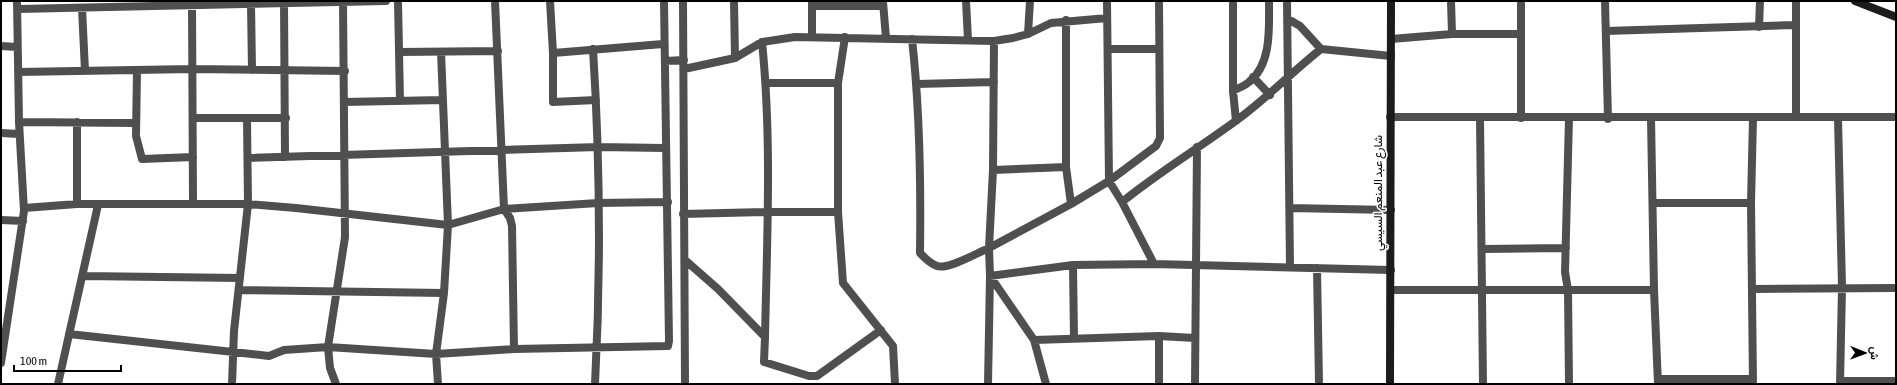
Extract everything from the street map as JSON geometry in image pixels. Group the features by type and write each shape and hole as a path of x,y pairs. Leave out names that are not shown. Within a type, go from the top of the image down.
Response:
{"street":[{"path":"1,363 24,208 19,122 17,5 61,5 82,8 137,4 251,4 284,2 386,1"},
{"path":"398,1 400,101"},
{"path":"495,1 504,208 510,218 512,226 514,349"},
{"path":"550,1 553,53 553,102 596,100"},
{"path":"69,334 269,356 284,350 328,347 436,354 514,349 597,349 668,346 668,202 665,148 664,1"},
{"path":"683,1 685,384"},
{"path":"734,1 735,58"},
{"path":"966,1 968,40"},
{"path":"1028,34 1030,1"},
{"path":"1108,1 1109,181 1122,202 1154,264"},
{"path":"912,39 917,84 920,252 928,262 938,266 949,265 989,248 1071,204 1109,181 1156,146 1160,138 1159,1"},
{"path":"1233,1 1233,91 1236,121"},
{"path":"1233,91 1253,78 1260,70 1265,58 1269,25 1269,1"},
{"path":"1287,1 1290,267"},
{"name":"شارع عبد المنعم السيسي","path":"1390,384 1391,1"},
{"path":"1451,1 1452,34"},
{"path":"1520,1 1521,118"},
{"path":"1605,1 1608,119"},
{"path":"1759,27 1760,1"},
{"path":"1796,1 1796,116"},
{"path":"1855,1 1896,17"},
{"path":"284,2 286,118 285,156"},
{"path":"336,384 330,368 328,347 343,259 345,213 345,71 343,2"},
{"path":"192,3 194,118 193,203"},
{"path":"812,37 812,3 883,4 886,38"},
{"path":"251,4 252,70"},
{"path":"82,8 85,70"},
{"path":"684,69 735,58 762,42 795,37 994,41 1028,34 1051,23 1066,20 1107,18"},
{"path":"1288,19 1300,26 1321,49 1391,56"},
{"path":"1066,20 1066,167 1071,204"},
{"path":"1606,31 1796,25"},
{"path":"1391,39 1452,34 1520,34"},
{"path":"845,37 838,83 838,212 843,283 881,330 894,349 895,384"},
{"path":"988,384 990,276 989,248 993,170 994,41"},
{"path":"762,42 766,83 768,212 764,362 812,377 817,376 881,330"},
{"path":"553,53 664,44"},
{"path":"1,46 17,47"},
{"path":"593,49 598,147 597,349 595,384"},
{"path":"1108,50 1159,49"},
{"path":"1122,202 1153,177 1236,121 1270,94 1321,49"},
{"path":"399,52 498,51"},
{"path":"438,384 436,354 444,293 448,225 441,52"},
{"path":"665,61 684,60"},
{"path":"18,72 193,69 345,71"},
{"path":"137,70 136,136 142,159 193,157"},
{"path":"1253,78 1270,94"},
{"path":"917,84 994,82"},
{"path":"766,83 838,83"},
{"path":"344,102 442,100"},
{"path":"1390,117 1608,119 1753,118 1796,116 1838,118 1896,117"},
{"path":"194,118 286,118"},
{"path":"1480,118 1484,384"},
{"path":"1569,118 1565,272 1568,290 1569,384"},
{"path":"1651,118 1654,290 1658,382 1753,382 1751,203 1753,118"},
{"path":"1838,118 1842,287 1840,383 1896,381"},
{"path":"232,384 240,278 248,204 247,119"},
{"path":"19,122 136,123"},
{"path":"77,122 77,204"},
{"path":"1,133 20,134"},
{"path":"248,158 598,147 665,148"},
{"path":"1195,384 1196,147"},
{"path":"993,170 1066,167"},
{"path":"24,208 77,204 248,204 448,225 504,208 598,203 668,202"},
{"path":"1653,203 1751,203"},
{"path":"58,384 98,205"},
{"path":"1290,208 1391,210"},
{"path":"683,214 838,212"},
{"path":"1,220 23,221"},
{"path":"1482,249 1566,248"},
{"path":"685,260 718,289 765,337"},
{"path":"990,276 1073,265 1154,264 1178,266 1196,264 1391,270"},
{"path":"1073,265 1074,338"},
{"path":"1317,268 1319,384"},
{"path":"82,276 240,278"},
{"path":"990,276 1034,340 1046,384"},
{"path":"1753,288 1896,288"},
{"path":"239,290 444,293"},
{"path":"1390,290 1654,290"},
{"path":"1034,340 1159,336 1195,338"},
{"path":"1159,336 1159,384"}]}
